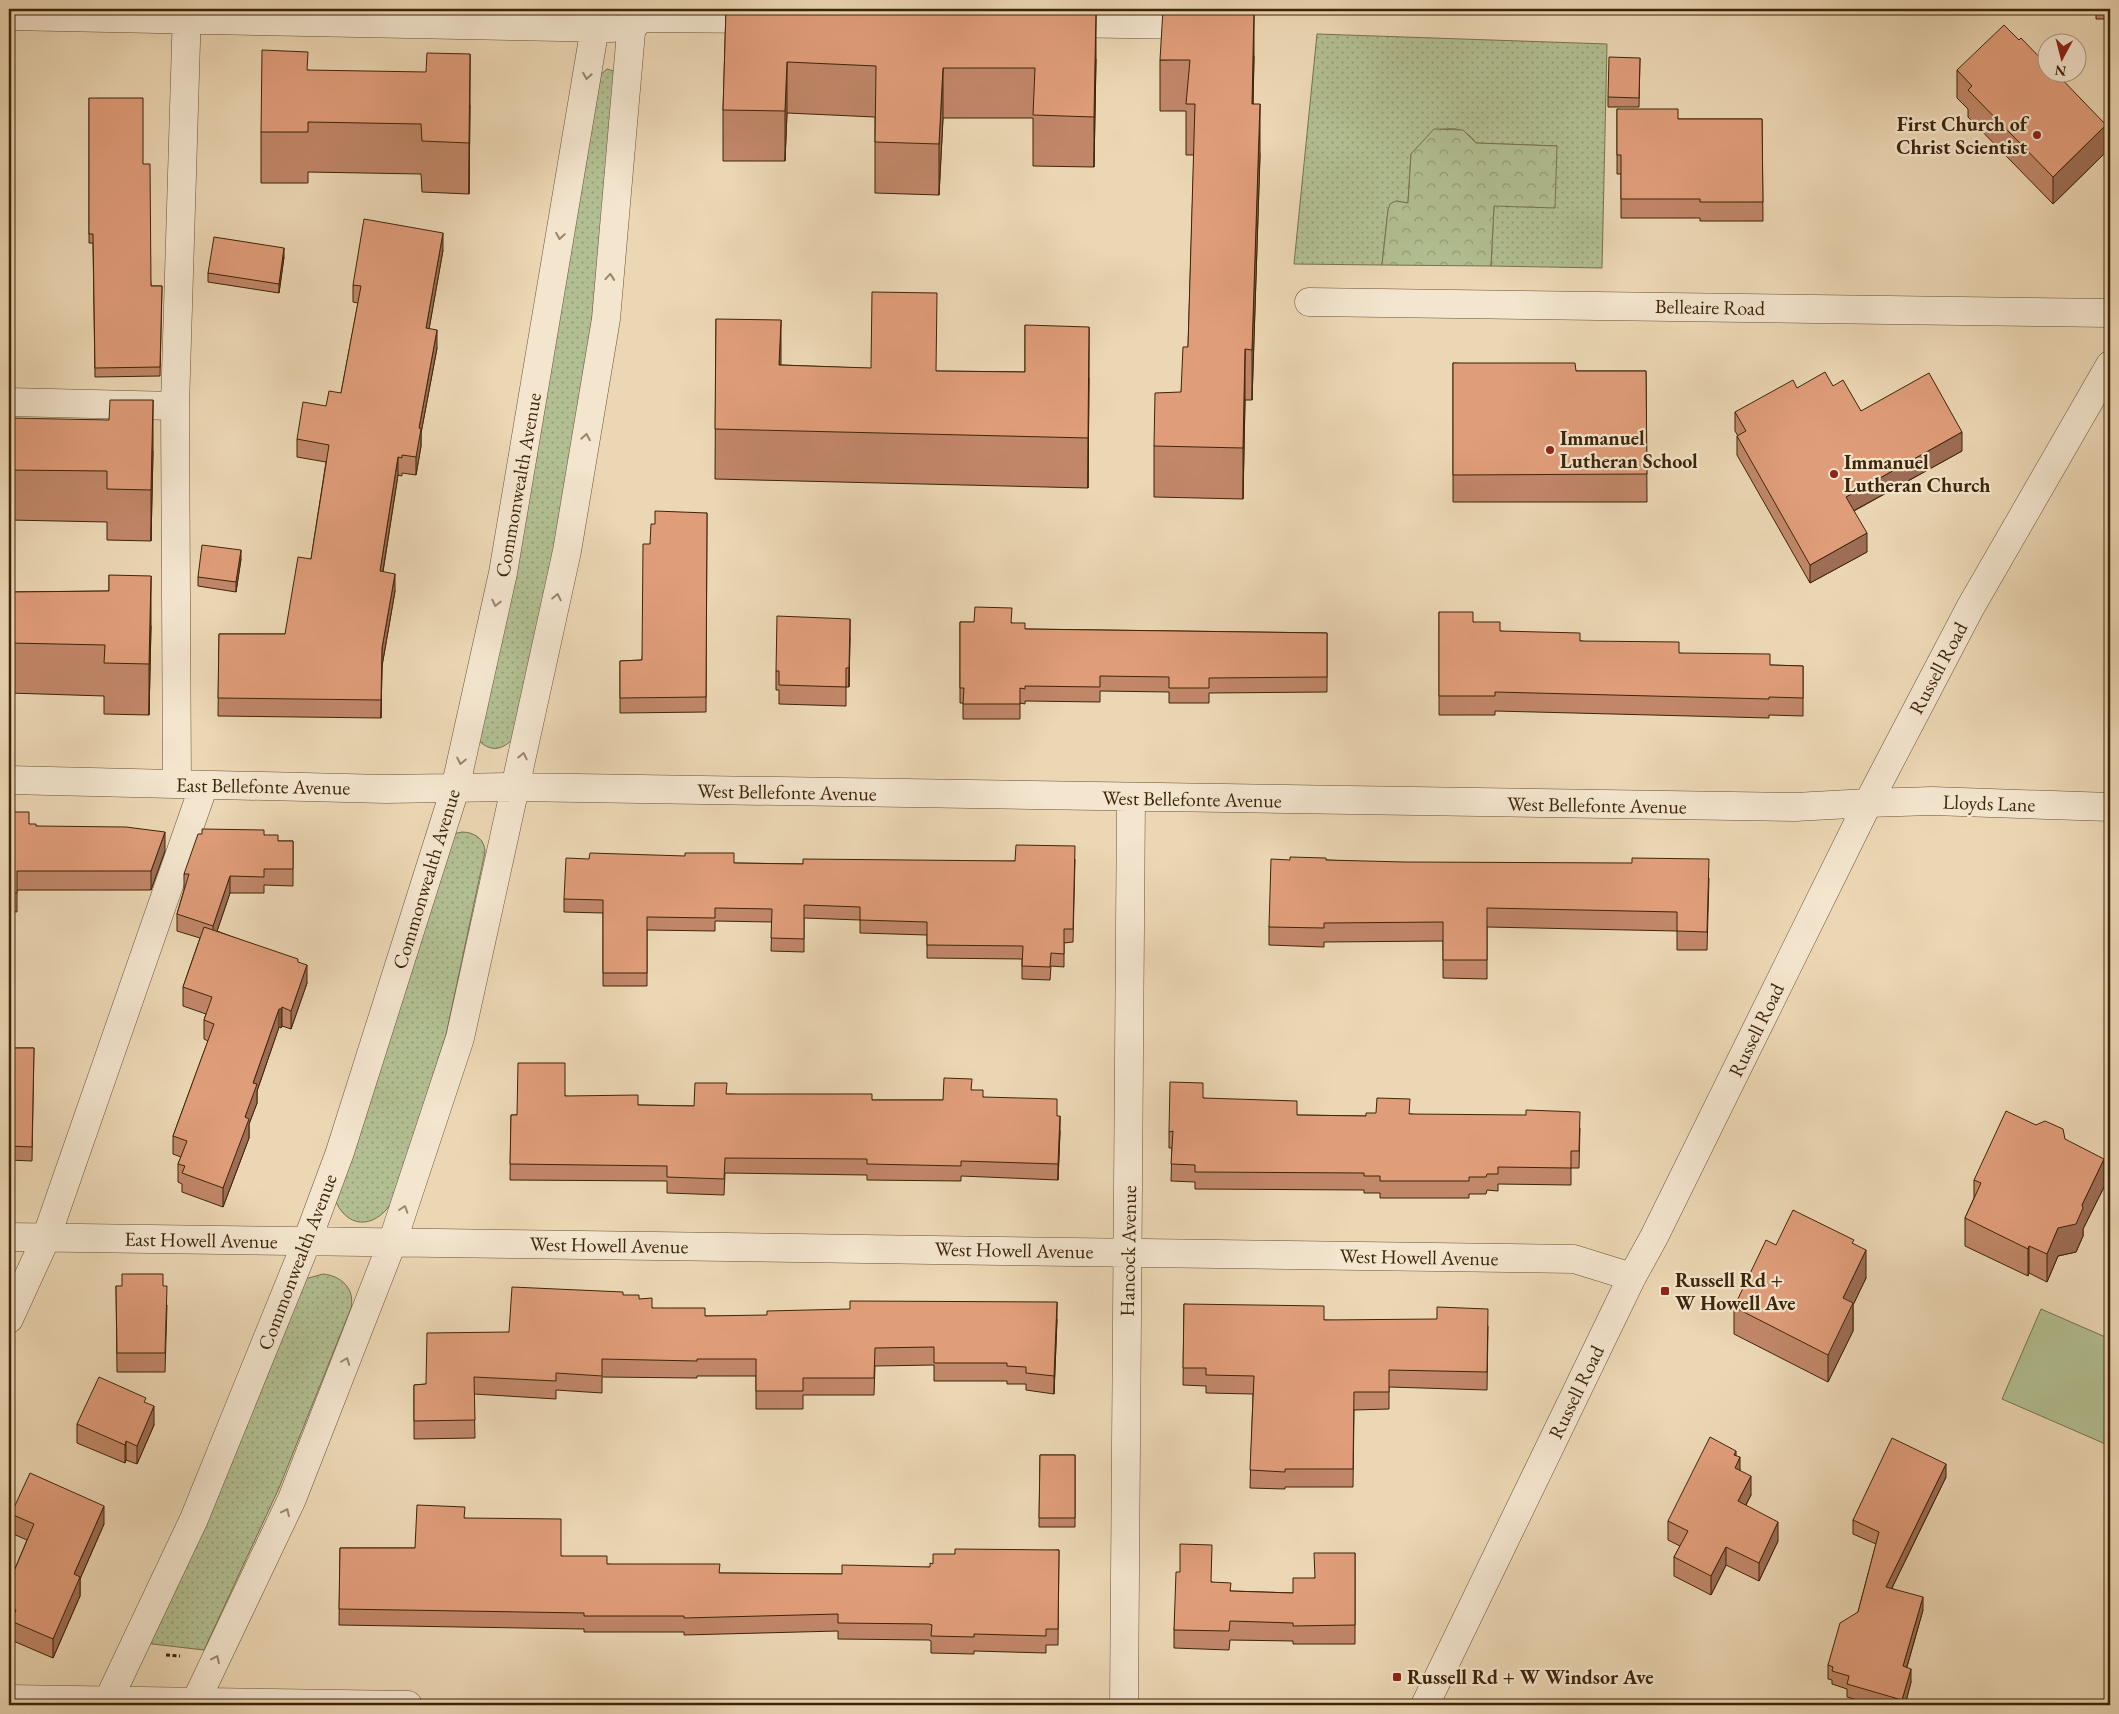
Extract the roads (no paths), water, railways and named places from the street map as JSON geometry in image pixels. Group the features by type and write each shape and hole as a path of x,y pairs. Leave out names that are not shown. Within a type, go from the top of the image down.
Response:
{"street":[{"path":"176,784 175,406 187,14"},
{"path":"9,16 187,14 792,19"},
{"path":"1031,22 1140,16 1189,25"},
{"name":"Commonwealth Avenue","path":"107,1703 194,1519 307,1241 340,1152 455,789 503,573 597,18"},
{"path":"195,1704 292,1499 392,1243 460,1038 567,551 606,319 632,19"},
{"name":"Belleaire Road","path":"1309,302 2110,313"},
{"name":"Russell Road","path":"1424,1705 1632,1277 1663,1220 1868,803 1970,608 2110,365"},
{"path":"9,402 175,406"},
{"name":"East Bellefonte Avenue","path":"9,780 455,789 516,788"},
{"path":"9,1319 46,1238 204,785"},
{"name":"West Bellefonte Avenue","path":"516,788 1795,808 1868,803"},
{"name":"Hancock Avenue","path":"1124,1705 1131,798"},
{"name":"Lloyds Lane","path":"1868,803 1932,801 2110,808"},
{"name":"East Howell Avenue","path":"9,1237 392,1243"},
{"name":"West Howell Avenue","path":"392,1243 1574,1259 1632,1277"},
{"path":"9,1699 107,1703 408,1705"}],"place":[{"name":"First Church of Christ Scientist","path":"2037,135"},
{"name":"Immanuel Lutheran School","path":"1550,450"},
{"name":"Immanuel Lutheran Church","path":"1834,474"},
{"name":"Russell Rd + W Howell Ave","path":"1665,1291"},
{"name":"Russell Rd + W Windsor Ave","path":"1397,1677"}]}
